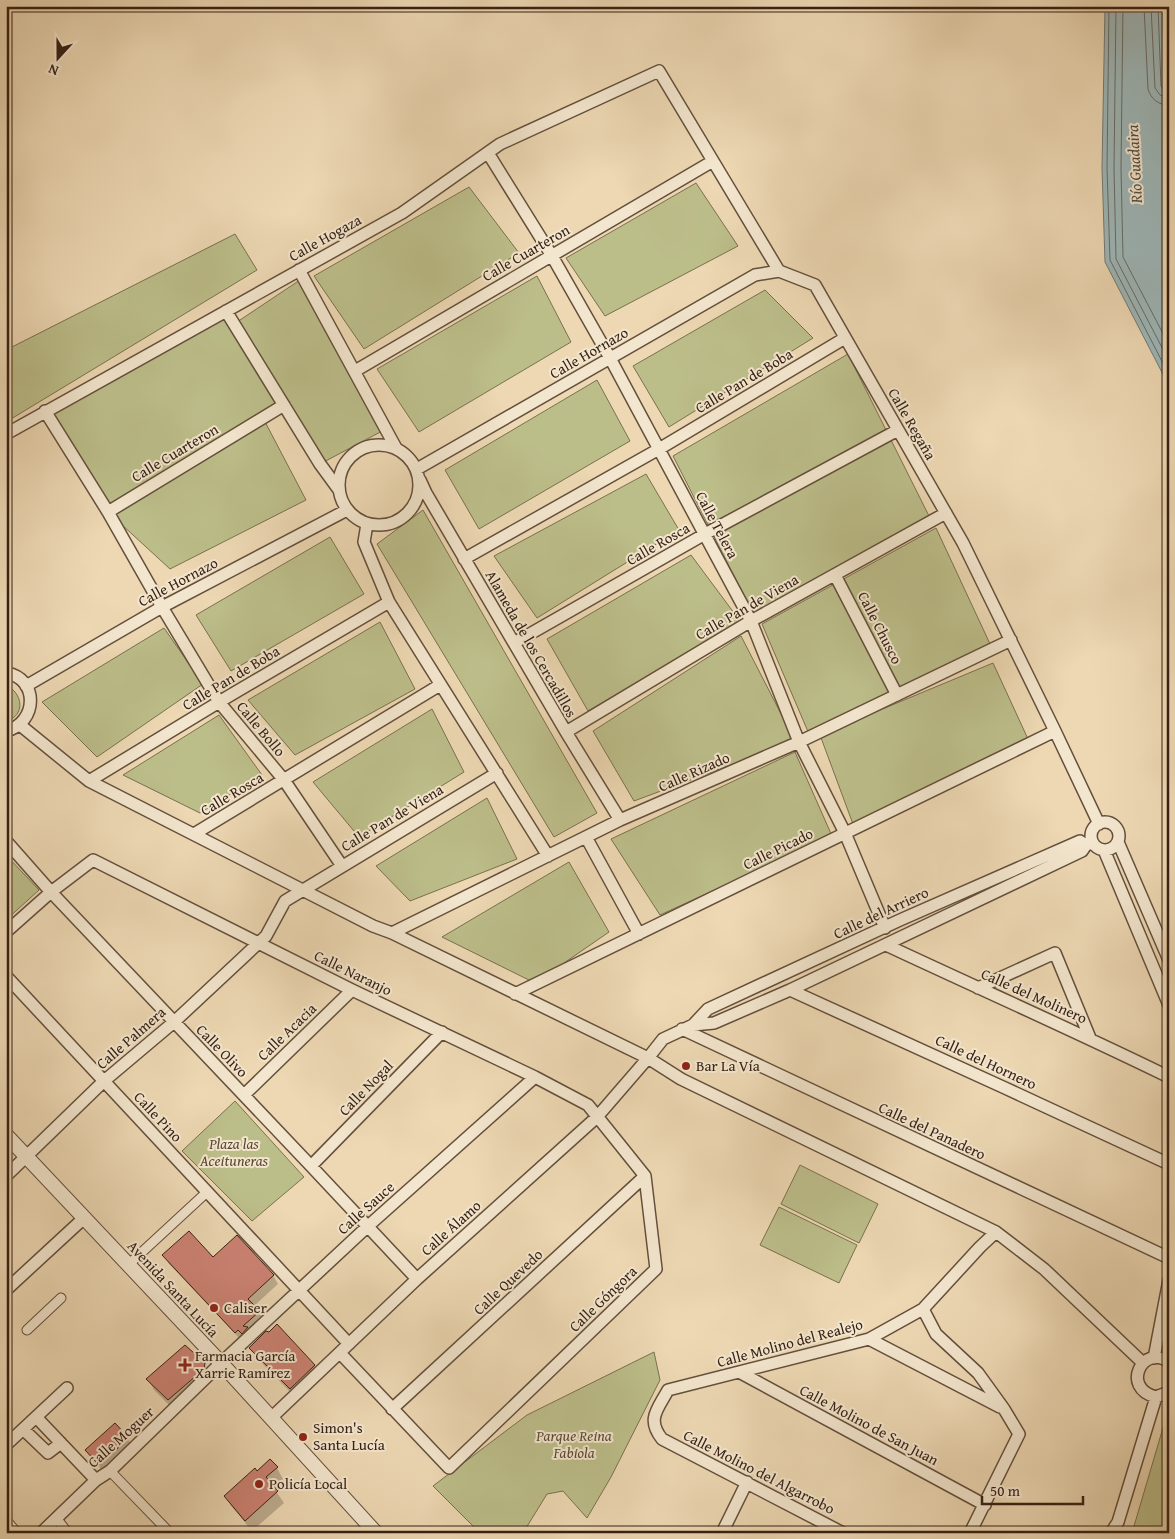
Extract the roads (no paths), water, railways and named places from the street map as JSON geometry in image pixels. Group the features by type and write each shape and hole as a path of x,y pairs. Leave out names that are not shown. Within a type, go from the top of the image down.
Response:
{"street":[{"name":"Calle Hogaza","path":"6,434 402,213 500,144 659,72 713,161"},
{"name":"Calle Telera","path":"488,153 552,256 610,358 751,621 799,742 846,833 885,928"},
{"name":"Calle Cuarteron","path":"355,371 713,161"},
{"path":"713,161 779,271"},
{"path":"299,270 396,448"},
{"name":"Calle Regaña","path":"779,271 815,286 963,543 1099,824"},
{"name":"Calle Hornazo","path":"419,475 610,358 755,275 779,271"},
{"path":"226,311 320,464 339,490 343,504 358,520 367,524 381,526 395,523 407,515 420,493 419,475 410,458 396,448 382,444 367,446 354,453 345,463 341,470 339,490"},
{"name":"Calle Pan de Boba","path":"464,559 659,449 845,338"},
{"name":"Calle Cuarteron","path":"108,512 284,405"},
{"name":"Calle Bollo","path":"45,411 108,512 219,702 284,780 342,866"},
{"name":"Calle Rosca","path":"514,643 705,534 898,430"},
{"name":"Alameda de los Cercadillos","path":"419,475 464,559 620,820"},
{"name":"Calle Hornazo","path":"26,686 162,607 347,510"},
{"name":"Calle Pan de Viena","path":"566,732 751,621 946,514"},
{"path":"367,524 364,542 389,602 548,856"},
{"name":"Calle Chusco","path":"835,574 897,695"},
{"name":"Calle Pan de Boba","path":"89,781 389,602"},
{"name":"Calle Rizado","path":"392,933 620,820 799,742 1011,640"},
{"path":"6,673 20,678 26,686 30,696 31,707 27,717 20,725 6,731"},
{"name":"Calle Rosca","path":"194,834 440,685"},
{"path":"20,725 89,781 373,926 392,933 648,1058 681,1079 996,1232 1044,1269 1143,1363"},
{"name":"Calle Picado","path":"514,994 1055,731"},
{"name":"Calle Pan de Viena","path":"258,943 266,936 285,901 497,773"},
{"path":"1108,822 1116,827 1119,835 1118,842 1114,847 1104,850 1097,848 1090,844 1092,831 1099,824 1108,822"},
{"path":"586,837 638,934"},
{"name":"Calle del Arriero","path":"648,1058 663,1039 688,1027 708,1009 1080,841 1090,844"},
{"name":"Calle Olivo","path":"6,842 417,1280"},
{"path":"1118,842 1169,960"},
{"name":"Calle del Arriero","path":"688,1027 714,1023 790,990 1082,851 1090,844"},
{"path":"1104,850 1169,1005"},
{"name":"Calle Naranjo","path":"51,892 93,860 352,990 534,1077 588,1106 597,1117"},
{"path":"6,932 51,892"},
{"name":"Calle Palmera","path":"6,1176 104,1081 174,1022 258,943"},
{"name":"Calle del Molinero","path":"886,945 1090,1038 1169,1077"},
{"path":"978,988 1055,953 1090,1038"},
{"name":"Calle Pino","path":"6,976 349,1344"},
{"name":"Calle Acacia","path":"244,1095 352,990"},
{"name":"Calle del Hornero","path":"790,990 1169,1164"},
{"name":"Calle del Panadero","path":"688,1027 1169,1258"},
{"name":"Calle Nogal","path":"311,1166 442,1032"},
{"name":"Calle Álamo","path":"271,1418 417,1280 597,1117 648,1058"},
{"name":"Calle Sauce","path":"221,1363 367,1227 534,1077"},
{"path":"597,1117 644,1176"},
{"name":"Avenida Santa Lucía","path":"6,1135 221,1363 376,1533"},
{"name":"Calle Quevedo","path":"392,1409 644,1176"},
{"name":"Calle Góngora","path":"392,1409 449,1468 656,1269 644,1176"},
{"path":"128,1265 206,1192"},
{"path":"6,1290 84,1218"},
{"name":"Calle Molino del Realejo","path":"662,1439 655,1431 653,1421 668,1390 868,1339 923,1309 996,1232"},
{"path":"1154,1358 1169,1280"},
{"path":"27,1330 61,1298"},
{"path":"923,1309 936,1334 978,1373 1019,1434 970,1533"},
{"path":"868,1339 1004,1409"},
{"path":"340,1354 392,1409"},
{"path":"1168,1357 1154,1358 1143,1363 1137,1374 1140,1387 1144,1392 1156,1397 1169,1393"},
{"name":"Calle Moguer","path":"40,1533 96,1480 110,1471 221,1363"},
{"name":"Calle Molino de San Juan","path":"739,1372 985,1505"},
{"path":"6,1445 67,1388"},
{"path":"1111,1533 1118,1522 1156,1397"},
{"path":"37,1418 96,1480"},
{"path":"24,1430 48,1453 61,1443"},
{"name":"Calle Molino del Algarrobo","path":"662,1439 843,1533"},
{"path":"110,1471 170,1533"},
{"path":"722,1533 747,1482"},
{"path":"56,1518 68,1533"},
{"path":"6,1520 17,1533"}],"water":[{"name":"Río Guadaira","path":"1105,6 1162,6 1169,136 1169,386 1105,262 1102,168"}],"place":[{"name":"Bar La Vía","path":"686,1066"},
{"name":"Caliser","path":"214,1308"},
{"name":"Farmacia García Xarrie Ramírez","path":"185,1365"},
{"name":"Simon's Santa Lucía","path":"303,1437"},
{"name":"Policía Local","path":"259,1484"}],"park label":[{"name":"Plaza las Aceituneras","path":"234,1152"},
{"name":"Parque Reina Fabiola","path":"574,1444"}]}
